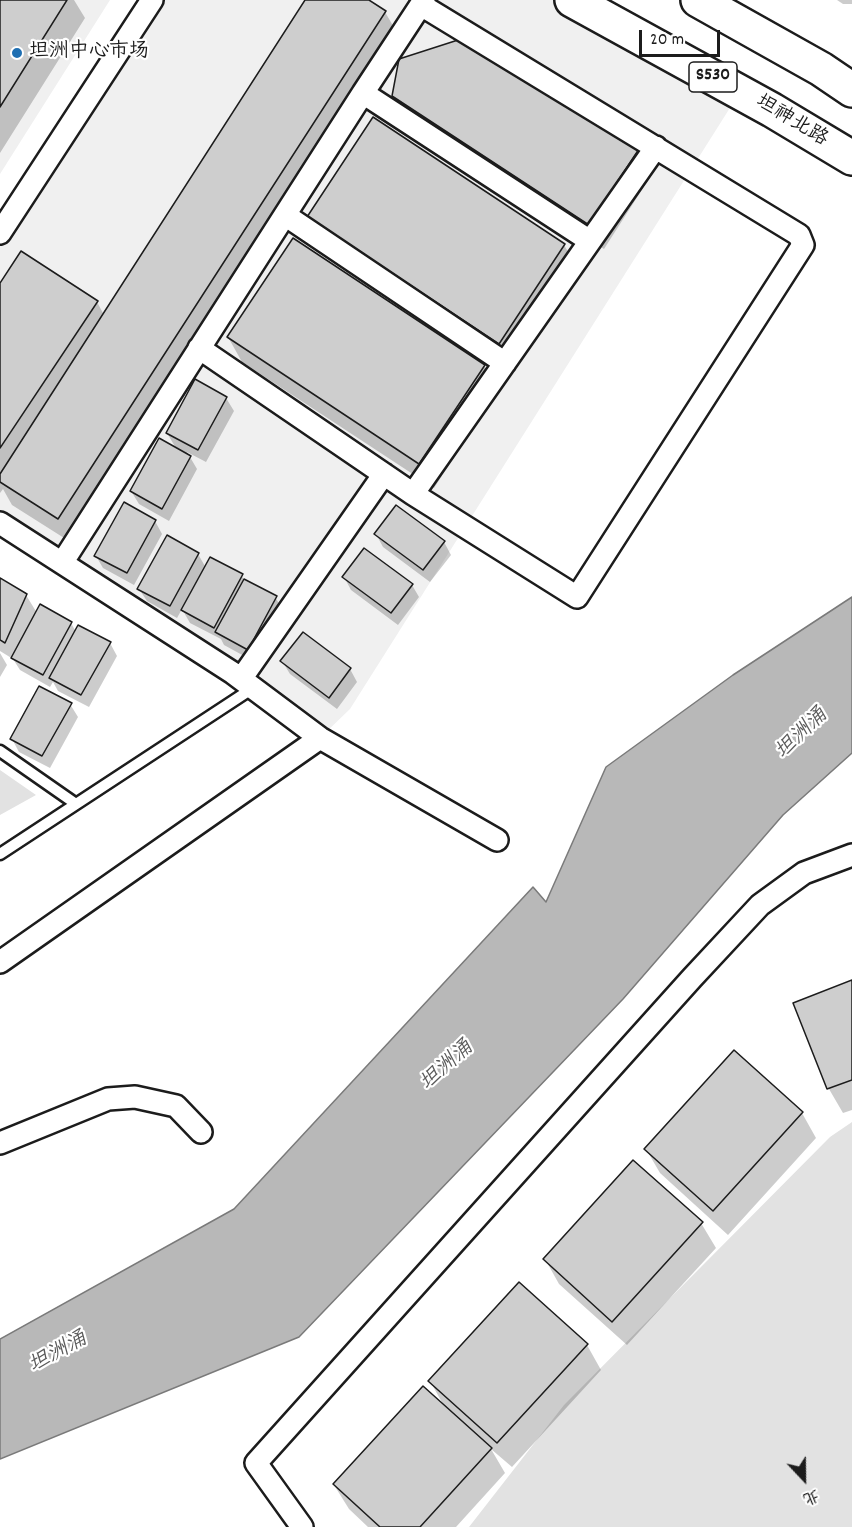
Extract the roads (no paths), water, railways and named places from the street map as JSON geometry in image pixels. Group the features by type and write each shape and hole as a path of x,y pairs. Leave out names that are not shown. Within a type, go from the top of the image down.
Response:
{"main road":[{"name":"坦神北路","path":"572,0 772,110 852,158"},
{"path":"698,0 821,69 852,90"}],"street":[{"path":"0,233 152,0"},
{"path":"62,563 199,348 363,93 423,3 799,234 803,245 577,597 413,494 199,348"},
{"path":"363,93 590,241"},
{"path":"413,494 656,147"},
{"path":"285,215 505,363"},
{"path":"247,683 384,474"},
{"path":"0,523 247,683 320,738 497,840"},
{"path":"0,962 320,738"},
{"path":"293,1524 256,1463 760,905 804,873 852,855"},
{"path":"0,1143 108,1099 135,1097 176,1106 201,1132"}],"lane":[{"path":"0,854 76,804 247,683"},
{"path":"0,751 76,804"}],"water":[{"name":"坦洲涌","path":"852,597 852,753 783,815 623,999 299,1337 0,1459 0,1339 234,1209 533,887 546,902 606,767 733,675"}],"place":[{"name":"坦洲中心市场","path":"17,53"}]}
